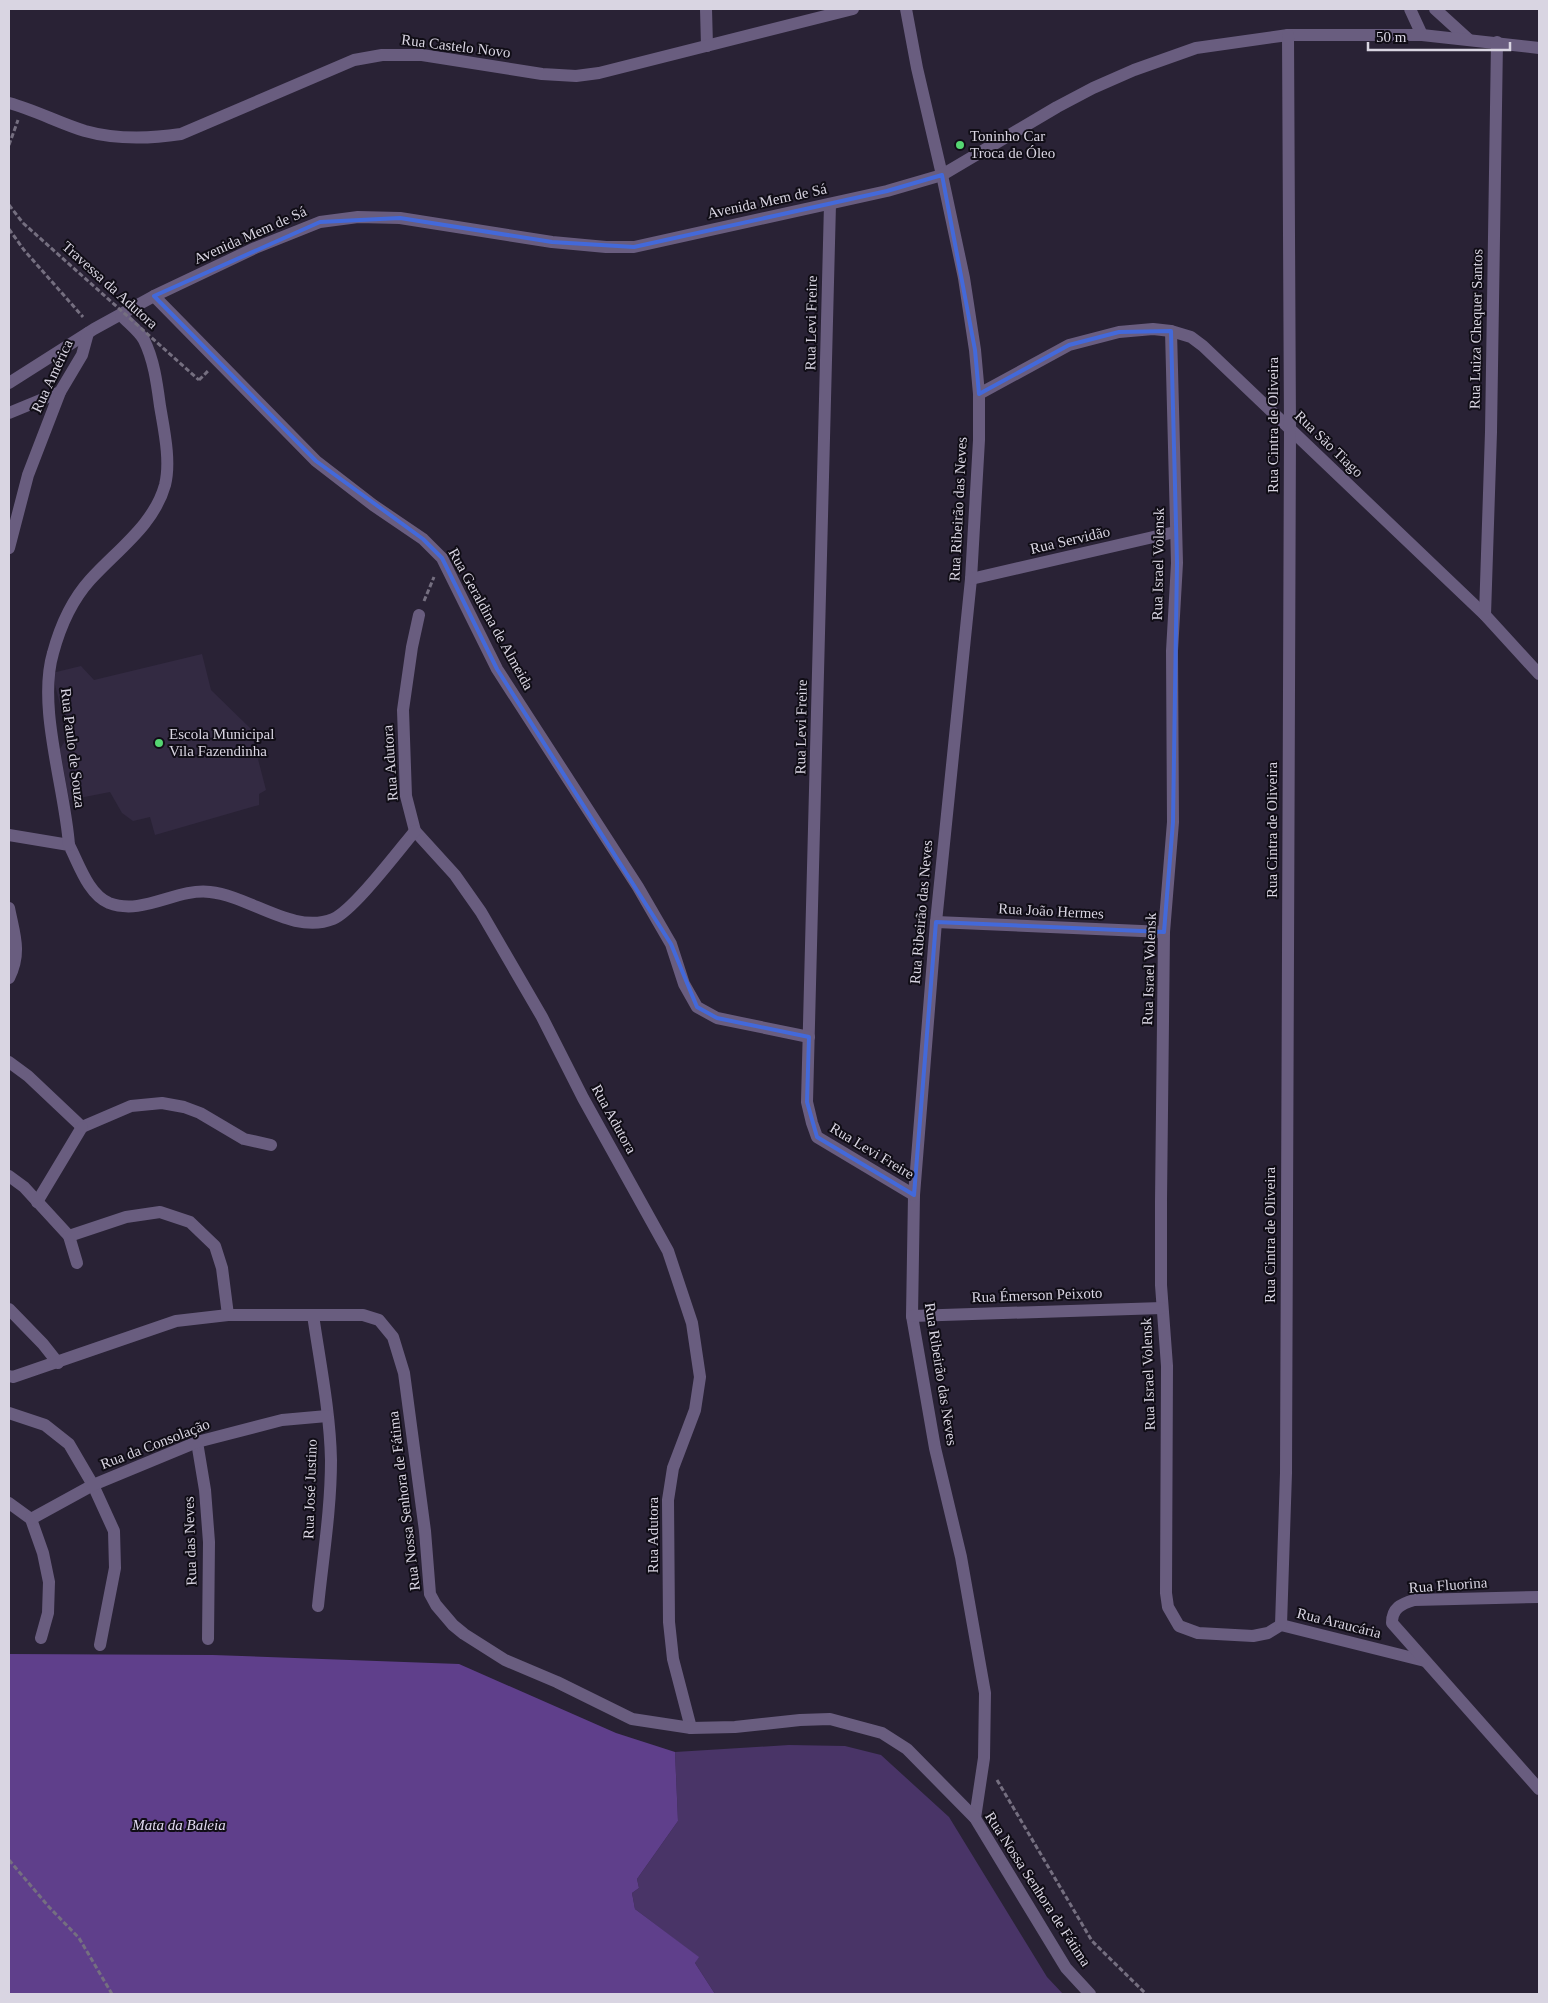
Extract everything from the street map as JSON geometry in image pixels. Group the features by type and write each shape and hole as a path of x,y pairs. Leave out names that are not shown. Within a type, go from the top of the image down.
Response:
{"street":[{"path":"706,9 707,46"},
{"name":"Rua Castelo Novo","path":"9,104 23,107 86,131 129,139 153,139 181,134 354,60 382,54 422,55 542,74 576,76 599,73 853,9"},
{"name":"Rua Ribeirão das Neves","path":"906,9 919,77 964,278 975,350 979,394 979,440 971,579 936,922 914,1195 912,1316 935,1448 962,1557 986,1693 984,1758 975,1818"},
{"path":"1410,9 1422,35"},
{"path":"1435,9 1468,39"},
{"name":"Avenida Mem de Sá","path":"9,383 91,331 154,296 254,248 320,222 358,217 400,218 552,242 606,247 634,247 887,191 942,175 1057,107 1093,88 1134,70 1196,48 1288,36 1422,35 1539,48"},
{"name":"Rua Cintra de Oliveira","path":"1281,1625 1286,1473 1290,430 1288,36"},
{"name":"Rua Luiza Chequer Santos","path":"1485,615 1491,432 1497,42"},
{"name":"Rua Levi Freire","path":"830,204 807,1102 817,1137 914,1195"},
{"name":"Rua Geraldina de Almeida","path":"154,296 316,461 373,505 423,539 442,558 497,669 638,887 671,944 684,984 697,1007 717,1018 809,1037"},
{"name":"Rua Paulo de Souza","path":"121,315 143,339 155,371 166,461 165,485 155,508 137,534 89,581 68,613 52,655 47,693 69,845 93,890 109,903 140,906 190,893 210,892 246,902 301,923 320,923 335,918 354,902 415,831"},
{"name":"Rua São Tiago","path":"979,394 1069,346 1128,330 1153,329 1171,331 1191,337 1203,346 1485,615 1539,674"},
{"name":"Rua América","path":"9,548 28,475 60,392 82,355 91,331"},
{"name":"Rua Israel Volensk","path":"1168,1607 1166,1593 1165,1520 1167,1366 1162,1308 1161,1201 1164,932 1173,822 1172,651 1177,563 1171,331"},
{"path":"9,413 60,392"},
{"name":"Rua Servidão","path":"971,579 1176,532"},
{"name":"Rua Adutora","path":"419,615 412,647 403,710 406,796 415,831 455,874 481,912 542,1017 582,1098 668,1251 692,1323 700,1377 695,1410 673,1468 668,1500 669,1622 673,1659 691,1728"},
{"path":"9,835 69,845"},
{"path":"9,908 17,953 16,965 9,978"},
{"name":"Rua João Hermes","path":"936,922 1164,932"},
{"path":"9,1062 28,1076 82,1127"},
{"path":"37,1202 82,1127 130,1106 162,1103 192,1110 222,1124 244,1139 271,1145"},
{"path":"9,1176 24,1187 69,1236 77,1263"},
{"path":"69,1236 126,1217 160,1212 190,1222 215,1246 222,1268 228,1315"},
{"name":"Rua Émerson Peixoto","path":"912,1316 1162,1308"},
{"path":"9,1309 43,1344 58,1363"},
{"name":"Rua Nossa Senhora de Fátima","path":"9,1376 13,1377 58,1363 176,1321 228,1315 363,1315 379,1320 393,1337 404,1372 425,1531 430,1594 436,1605 453,1625 506,1660 557,1682 632,1719 691,1728 735,1727 800,1720 830,1720 882,1733 907,1748 975,1818 1066,1968 1090,1994"},
{"name":"Rua José Justino","path":"313,1315 331,1460 328,1513 318,1606"},
{"path":"9,1413 45,1426 69,1444 93,1485 114,1530 115,1568 100,1644"},
{"name":"Rua da Consolação","path":"32,1519 93,1485 197,1442 282,1420 327,1416"},
{"name":"Rua das Neves","path":"197,1442 205,1490 209,1542 208,1639"},
{"path":"9,1503 32,1519 43,1553 48,1582 48,1613 41,1638"},
{"name":"Rua Fluorina","path":"1425,1661 1392,1623 1392,1615 1398,1607 1414,1600 1539,1597"},
{"name":"Rua Araucária","path":"1168,1607 1179,1626 1198,1633 1252,1636 1268,1633 1281,1625 1425,1661"},
{"path":"1425,1661 1539,1789"}],"path":[{"path":"9,145 23,107"},
{"name":"Travessa da Adutora","path":"9,205 23,223 199,380"},
{"path":"9,228 24,250 91,331"},
{"path":"419,615 442,558"},
{"path":"984,1758 1092,1942 1146,1994"},
{"path":"9,1860 49,1907 79,1938 112,1994"}],"highlighted area":[{"path":"942,175 975,350 979,394 1069,345 1119,332 1171,331 1177,563 1173,822 1164,932 936,922 914,1195 817,1137 807,1102 809,1037 717,1018 697,1007 671,944 497,669 442,558 423,539 316,461 154,296 320,222 400,218 552,242 634,247 887,191"}],"shaded area":[{"name":"Escola Municipal Vila Fazendinha","path":"202,654 211,690 250,728 266,790 259,794 259,805 155,835 150,817 133,821 122,813 110,792 69,800 60,749 68,736 52,673 81,666 94,680"},
{"path":"789,1745 845,1746 881,1755 949,1817 1047,1977 1063,1994 715,1994 695,1963 698,1957 635,1909 632,1893 639,1888 637,1879 678,1821 675,1752"}],"green space":[{"name":"Mata da Baleia","path":"9,1654 213,1655 459,1664 616,1733 675,1752 678,1821 637,1879 639,1888 632,1893 635,1909 699,1957 695,1963 715,1994 9,1994"}],"place":[{"name":"Toninho Car Troca de Óleo","path":"960,145"},
{"name":"Escola Municipal Vila Fazendinha","path":"159,743"}]}
